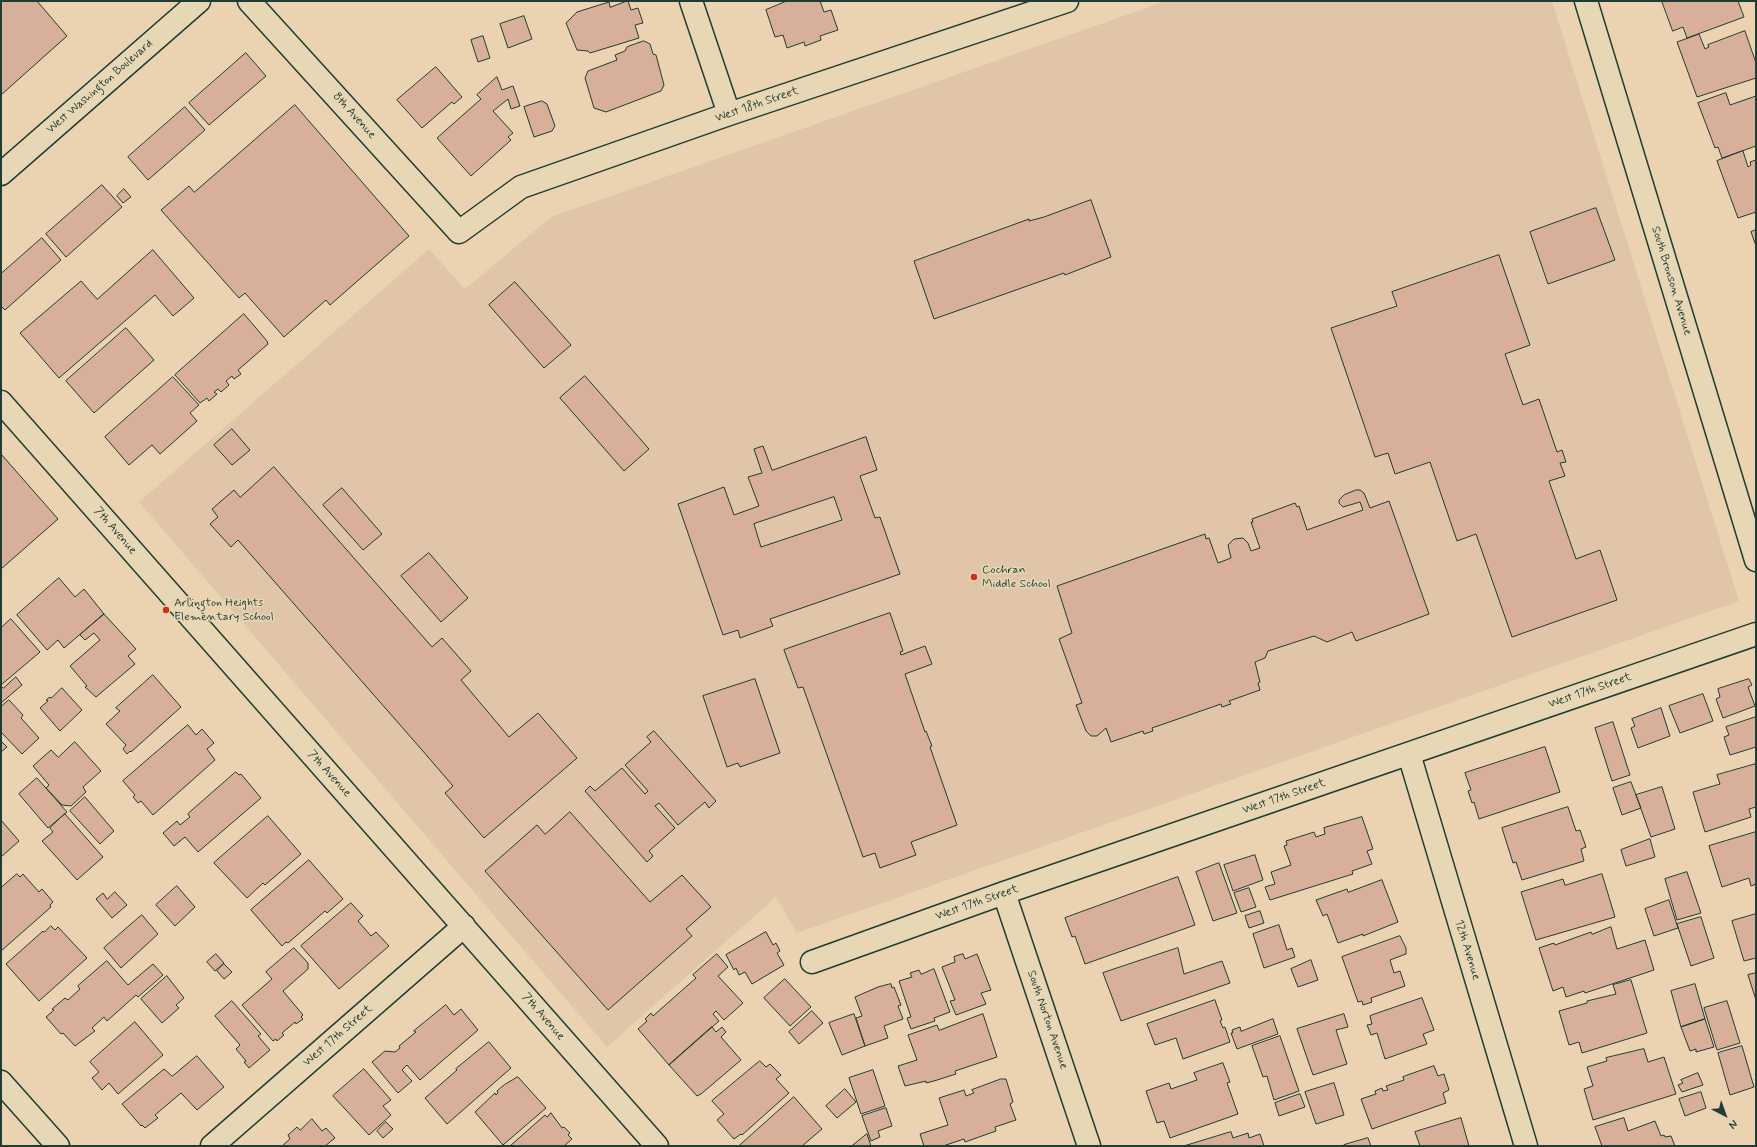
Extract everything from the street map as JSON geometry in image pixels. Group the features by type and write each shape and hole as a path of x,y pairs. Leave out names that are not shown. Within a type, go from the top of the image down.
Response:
{"street":[{"name":"West Washington Boulevard","path":"1,174 199,1"},
{"name":"8th Avenue","path":"249,1 459,232"},
{"path":"691,1 730,114"},
{"name":"West 18th Street","path":"459,232 521,187 730,114 1067,1"},
{"name":"South Bronson Avenue","path":"1586,1 1756,560"},
{"name":"7th Avenue","path":"1,402 657,1146"},
{"name":"West 17th Street","path":"812,962 1004,893 1756,634"},
{"name":"12th Avenue","path":"1409,754 1526,1146"},
{"name":"South Norton Avenue","path":"1004,893 1089,1146"},
{"name":"West 17th Street","path":"212,1146 464,926"},
{"path":"1,1082 58,1146"}],"shaded area":[{"path":"1166,1 1552,1 1739,601 797,933 776,897 607,1047 139,502 429,249 465,289 551,217"}],"building":[{"path":"1,1 37,1 67,36 1,95"},
{"path":"628,1 631,10 638,8 643,23 635,25 639,38 590,53 588,51 577,50 566,23 577,12 609,2 610,7"},
{"path":"787,1 820,1 824,12 831,10 838,30 820,36 821,40 805,46 804,42 787,48 783,35 775,37 766,10"},
{"path":"1662,1 1738,1 1744,17 1687,38 1683,27 1673,31"},
{"path":"524,16 532,39 508,48 500,24"},
{"path":"1745,31 1756,63 1756,78 1697,97 1677,42 1699,34 1705,49 1709,47 1708,45"},
{"path":"483,36 490,58 478,62 471,40"},
{"path":"644,41 650,44 653,54 656,55 664,85 661,91 606,112 594,108 585,78 588,71 617,60 615,55 625,51 627,47"},
{"path":"246,53 266,76 209,125 189,103"},
{"path":"436,67 462,97 454,104 452,102 422,128 397,100"},
{"path":"497,77 502,90 513,86 520,106 511,109 508,99 493,111 513,133 508,137 511,140 471,176 437,138 481,99 477,95"},
{"path":"1726,93 1730,105 1756,96 1756,146 1722,158 1718,147 1715,148 1698,103"},
{"path":"542,101 547,104 555,126 552,131 534,137 524,107"},
{"path":"295,105 409,236 330,305 326,300 284,337 245,293 239,298 161,210 189,186 194,192"},
{"path":"185,107 205,130 148,180 128,157"},
{"path":"1743,151 1748,167 1751,165 1750,162 1756,160 1756,212 1738,218 1717,161"},
{"path":"102,185 122,207 66,257 46,234"},
{"path":"124,189 131,197 123,203 117,196"},
{"path":"1091,200 1111,257 1065,275 1064,273 934,319 914,261 1029,219 1029,221 1044,217"},
{"path":"1596,208 1615,260 1548,284 1530,232"},
{"path":"1756,230 1756,246 1751,232"},
{"path":"42,238 61,260 5,310 1,306 1,274"},
{"path":"153,250 194,298 173,316 155,295 59,378 20,333 81,281 97,299"},
{"path":"1499,255 1530,345 1505,354 1523,405 1539,399 1557,452 1562,450 1566,462 1560,463 1565,476 1549,481 1576,559 1600,550 1617,600 1512,637 1476,534 1457,541 1430,462 1395,474 1388,453 1375,457 1331,328 1397,306 1392,292"},
{"path":"515,282 571,345 544,368 489,305"},
{"path":"244,314 268,344 238,370 241,374 234,379 232,376 226,381 229,385 221,392 218,389 214,392 217,394 209,401 207,398 200,403 175,375"},
{"path":"126,328 154,360 94,413 66,381"},
{"path":"585,376 649,449 624,471 560,398"},
{"path":"173,377 199,405 190,413 197,421 160,454 152,445 129,465 105,437"},
{"path":"232,429 250,450 232,465 214,445"},
{"path":"866,437 877,470 860,476 875,518 880,517 900,574 770,619 773,626 740,638 738,630 723,635 678,504 724,487 734,515 759,506 748,477 762,473 754,449 763,446 772,470","holes":["834,497 842,520 761,547 754,524"]},
{"path":"1,454 58,519 1,569"},
{"path":"274,467 432,647 442,638 471,671 461,680 509,737 538,713 577,758 484,838 445,793 453,786 422,750 238,540 231,547 210,524 218,517 212,509 234,490 240,497"},
{"path":"342,488 382,534 363,550 323,505"},
{"path":"1360,490 1364,493 1370,508 1389,501 1429,614 1356,641 1352,632 1327,642 1314,636 1268,651 1265,658 1255,662 1260,682 1258,683 1260,690 1229,701 1231,704 1222,707 1221,704 1152,728 1153,731 1144,734 1143,731 1111,742 1106,728 1097,736 1091,736 1086,731 1076,705 1082,703 1059,639 1072,633 1057,586 1205,534 1206,539 1209,538 1218,563 1231,558 1228,545 1234,539 1243,538 1248,543 1251,551 1260,548 1251,522 1253,522 1252,519 1295,503 1297,507 1299,506 1307,530 1363,510 1360,502 1343,507 1339,503 1339,500 1344,495"},
{"path":"429,553 468,598 441,622 401,576"},
{"path":"59,578 75,597 84,589 104,614 64,648 58,640 47,650 17,615"},
{"path":"890,613 903,651 900,652 901,655 925,646 932,664 905,674 925,732 926,731 932,746 930,747 957,825 911,842 916,855 880,868 875,853 863,857 803,687 798,688 784,650"},
{"path":"104,614 136,649 128,656 135,664 96,697 85,687 87,686 70,666 100,640 94,633 85,640 80,635"},
{"path":"11,619 40,652 1,685 1,628"},
{"path":"153,675 181,707 127,754 123,749 126,745 106,724 120,711 116,708"},
{"path":"16,677 22,685 1,703 1,686 3,688"},
{"path":"755,679 780,753 740,767 738,763 727,767 703,696"},
{"path":"1749,679 1752,685 1748,687 1755,706 1723,718 1716,699 1720,697 1718,689"},
{"path":"62,688 82,710 60,731 40,708 48,701 46,700 50,697 51,698"},
{"path":"1703,694 1713,721 1680,733 1669,706"},
{"path":"9,700 23,715 21,718 39,738 22,754 1,732 1,707"},
{"path":"1661,708 1670,736 1638,748 1631,728 1635,726 1632,719"},
{"path":"1756,717 1756,747 1730,755 1724,737 1729,735 1726,727"},
{"path":"1613,722 1630,775 1612,781 1595,728"},
{"path":"188,725 196,735 202,729 214,743 207,749 215,760 153,815 141,801 138,803 133,797 135,795 123,781"},
{"path":"654,731 716,801 709,808 705,802 678,825 659,803 655,806 675,828 649,851 653,856 647,862 585,791 590,786 595,791 622,768 645,794 648,791 625,765 651,742 647,737"},
{"path":"1,741 7,747 1,752"},
{"path":"75,742 101,771 83,787 86,792 71,806 62,805 46,788 49,785 33,766 51,750 58,757"},
{"path":"1545,747 1560,792 1479,819 1474,802 1472,803 1468,791 1471,790 1465,773"},
{"path":"1756,764 1756,807 1749,809 1751,817 1705,832 1693,792 1720,784 1717,775"},
{"path":"236,772 239,775 241,774 261,798 198,852 185,837 174,846 163,833 177,821 180,825 190,817 188,814"},
{"path":"37,778 67,812 48,828 19,794"},
{"path":"1631,782 1641,808 1622,815 1613,788"},
{"path":"1662,787 1675,829 1651,837 1636,795"},
{"path":"85,797 114,831 100,844 70,811"},
{"path":"1568,807 1576,831 1580,830 1586,847 1581,849 1584,861 1522,880 1516,862 1513,863 1502,828"},
{"path":"570,812 650,902 682,875 711,907 686,929 692,936 608,1010 485,871 537,825 545,834"},
{"path":"65,814 103,857 77,880 42,841 53,832 50,828"},
{"path":"268,816 301,854 265,885 263,883 247,898 214,863"},
{"path":"1362,817 1373,849 1367,851 1372,864 1352,871 1353,874 1270,900 1265,887 1275,884 1271,872 1291,865 1284,846 1287,845 1286,841 1314,832 1316,837 1325,834 1324,828"},
{"path":"1,820 19,841 1,857"},
{"path":"1756,832 1756,884 1751,886 1749,878 1722,887 1709,846"},
{"path":"1650,839 1655,857 1626,866 1621,850"},
{"path":"1255,855 1263,880 1233,891 1224,865"},
{"path":"309,860 343,899 327,913 325,911 288,943 286,942 282,946 251,910"},
{"path":"1219,863 1237,913 1213,921 1196,872"},
{"path":"1687,872 1701,913 1677,920 1665,879"},
{"path":"17,874 20,877 23,874 39,892 42,889 53,902 50,905 51,907 1,951 1,888"},
{"path":"1602,874 1615,917 1536,940 1521,892 1563,879 1565,885"},
{"path":"1178,877 1195,925 1085,964 1075,936 1072,937 1065,918"},
{"path":"1382,880 1398,922 1363,936 1363,934 1338,943 1327,914 1323,916 1316,900 1347,889 1348,892"},
{"path":"177,886 195,907 175,926 156,905"},
{"path":"1249,888 1256,907 1241,912 1234,893"},
{"path":"115,892 127,905 112,918 96,899 103,893 107,899"},
{"path":"1669,900 1678,928 1654,936 1645,909"},
{"path":"351,903 363,916 358,921 371,936 376,932 389,946 339,989 301,946"},
{"path":"1260,911 1264,923 1249,928 1245,916"},
{"path":"1756,914 1756,958 1744,961 1732,921"},
{"path":"142,915 158,934 121,968 104,948"},
{"path":"1701,917 1714,958 1691,966 1677,924"},
{"path":"1279,925 1287,950 1292,948 1295,957 1264,968 1253,934"},
{"path":"51,926 55,930 58,927 87,958 39,1001 6,964 43,931 44,932"},
{"path":"1611,927 1617,949 1645,940 1654,970 1585,993 1584,991 1566,997 1563,987 1553,991 1539,948 1554,943 1555,945 1591,932 1592,934"},
{"path":"766,932 773,945 776,943 780,951 777,953 784,965 752,984 745,972 739,975 736,968 734,970 726,955"},
{"path":"1400,936 1406,948 1406,954 1390,960 1394,973 1400,971 1405,986 1371,998 1372,1002 1363,1005 1362,1001 1358,1002 1342,957"},
{"path":"294,948 308,963 308,969 283,991 303,1015 301,1017 303,1019 296,1024 295,1022 282,1033 284,1035 277,1041 276,1039 273,1041 242,1005 272,979 266,972"},
{"path":"1178,948 1184,974 1222,961 1230,983 1121,1021 1103,973"},
{"path":"216,954 224,963 215,971 207,962"},
{"path":"717,954 728,967 718,976 743,1003 724,1020 716,1011 713,1014 719,1021 669,1065 638,1029 647,1021 645,1019 651,1013 653,1016 696,978 693,975"},
{"path":"963,954 965,959 977,954 991,990 981,993 986,1004 956,1015 950,1001 955,1000 942,967 955,962 954,957"},
{"path":"1311,960 1318,980 1298,987 1291,969"},
{"path":"107,961 128,985 153,964 163,975 138,997 136,995 107,1021 104,1017 92,1028 95,1031 75,1046 63,1033 61,1034 46,1017 54,1010 52,1009 65,998 68,1000 80,989 78,986"},
{"path":"224,964 232,972 224,979 217,971"},
{"path":"934,969 950,1012 934,1018 935,1021 911,1029 907,1018 911,1017 899,981 912,977 910,973 919,970 921,974"},
{"path":"1756,973 1756,1000 1748,975"},
{"path":"167,976 184,998 176,1005 179,1008 162,1023 141,999"},
{"path":"785,979 811,1007 790,1026 764,998"},
{"path":"1631,980 1647,1033 1582,1053 1579,1042 1569,1045 1559,1011 1587,1003 1587,1001 1616,994 1613,985"},
{"path":"891,984 892,988 894,987 901,1005 898,1006 903,1019 884,1026 888,1038 865,1046 856,1018 862,1016 855,997 878,987"},
{"path":"1695,984 1705,1019 1681,1027 1671,991"},
{"path":"1422,998 1434,1030 1423,1034 1427,1044 1385,1059 1377,1033 1371,1035 1367,1025 1372,1024 1370,1016"},
{"path":"1215,1000 1222,1020 1220,1021 1223,1028 1225,1027 1230,1042 1183,1059 1176,1038 1155,1045 1147,1024"},
{"path":"232,1001 261,1034 258,1036 270,1050 249,1068 244,1062 246,1061 236,1049 240,1045 215,1016"},
{"path":"1727,1001 1740,1043 1717,1050 1704,1008"},
{"path":"446,1005 454,1015 461,1009 478,1030 420,1080 407,1065 402,1070 412,1081 398,1093 372,1062 385,1051 395,1052 400,1048 399,1046 416,1032 414,1031"},
{"path":"812,1011 823,1023 799,1044 789,1032"},
{"path":"854,1014 865,1046 842,1055 829,1023"},
{"path":"983,1014 997,1057 955,1071 956,1074 934,1081 926,1083 926,1081 905,1086 898,1066 917,1060 908,1035 937,1025 939,1030"},
{"path":"1344,1014 1348,1027 1336,1030 1347,1064 1313,1075 1297,1029"},
{"path":"1273,1019 1278,1034 1237,1049 1231,1033 1233,1033 1232,1030 1240,1027 1241,1031"},
{"path":"1705,1019 1714,1047 1696,1052 1696,1049 1690,1051 1681,1027"},
{"path":"135,1022 163,1055 118,1094 109,1083 102,1090 92,1078 99,1072 90,1062"},
{"path":"712,1027 716,1032 722,1027 726,1032 721,1037 741,1060 697,1096 669,1065"},
{"path":"1280,1036 1299,1091 1274,1100 1267,1076 1263,1077 1252,1046"},
{"path":"489,1042 511,1068 447,1124 425,1098 457,1070 456,1069"},
{"path":"1742,1046 1754,1087 1730,1095 1718,1053"},
{"path":"1644,1049 1648,1062 1664,1057 1676,1094 1593,1120 1584,1089 1593,1086 1587,1067 1607,1061 1606,1058"},
{"path":"197,1056 224,1087 197,1110 181,1093 155,1115 158,1118 145,1128 142,1125 141,1126 122,1104 164,1069 172,1076"},
{"path":"760,1061 766,1067 770,1064 781,1075 776,1079 789,1093 742,1135 741,1134 734,1139 717,1120 724,1114 712,1101"},
{"path":"1223,1063 1230,1082 1227,1083 1238,1114 1170,1138 1164,1121 1157,1123 1146,1091 1169,1083 1171,1089 1197,1080 1194,1073"},
{"path":"1434,1066 1438,1076 1444,1074 1449,1090 1443,1093 1446,1103 1372,1129 1361,1099 1376,1094 1375,1091 1382,1088 1383,1091 1388,1090 1386,1086 1404,1080 1403,1077"},
{"path":"364,1069 391,1100 383,1106 391,1115 369,1135 333,1096"},
{"path":"873,1070 885,1106 861,1114 849,1078"},
{"path":"1698,1073 1703,1085 1682,1092 1678,1085 1683,1083 1681,1080"},
{"path":"518,1077 546,1108 503,1145 475,1112 495,1093 496,1095 498,1093 497,1091 504,1085"},
{"path":"1001,1079 1006,1079 1013,1102 1010,1104 1016,1120 995,1127 996,1131 965,1142 964,1139 943,1146 924,1146 920,1134 948,1125 939,1098 964,1090 966,1096 974,1093 972,1090"},
{"path":"1334,1083 1344,1115 1316,1124 1305,1092"},
{"path":"845,1089 856,1102 837,1118 826,1106"},
{"path":"1701,1092 1706,1108 1685,1116 1679,1099"},
{"path":"1300,1094 1305,1107 1279,1116 1275,1103"},
{"path":"794,1097 822,1129 802,1146 739,1146"},
{"path":"886,1108 892,1126 878,1131 880,1137 871,1141 862,1116"},
{"path":"551,1113 562,1128 564,1127 570,1133 568,1135 572,1139 564,1146 510,1146 545,1115 547,1117"},
{"path":"1461,1118 1469,1146 1420,1146 1415,1132"},
{"path":"1624,1118 1628,1131 1655,1121 1661,1136 1671,1136 1675,1146 1602,1146 1595,1127"},
{"path":"312,1119 322,1131 326,1128 335,1138 325,1146 282,1146 290,1139 288,1135 297,1127 300,1130"},
{"path":"386,1122 393,1129 383,1138 377,1131"},
{"path":"1231,1132 1233,1138 1248,1133 1249,1138 1260,1134 1264,1146 1184,1146"},
{"path":"867,1134 871,1146 852,1146"},
{"path":"1368,1138 1371,1146 1344,1146 1344,1145"}],"place":[{"name":"Cochran Middle School","path":"974,577"},
{"name":"Arlington Heights Elementary School","path":"166,610"}]}
